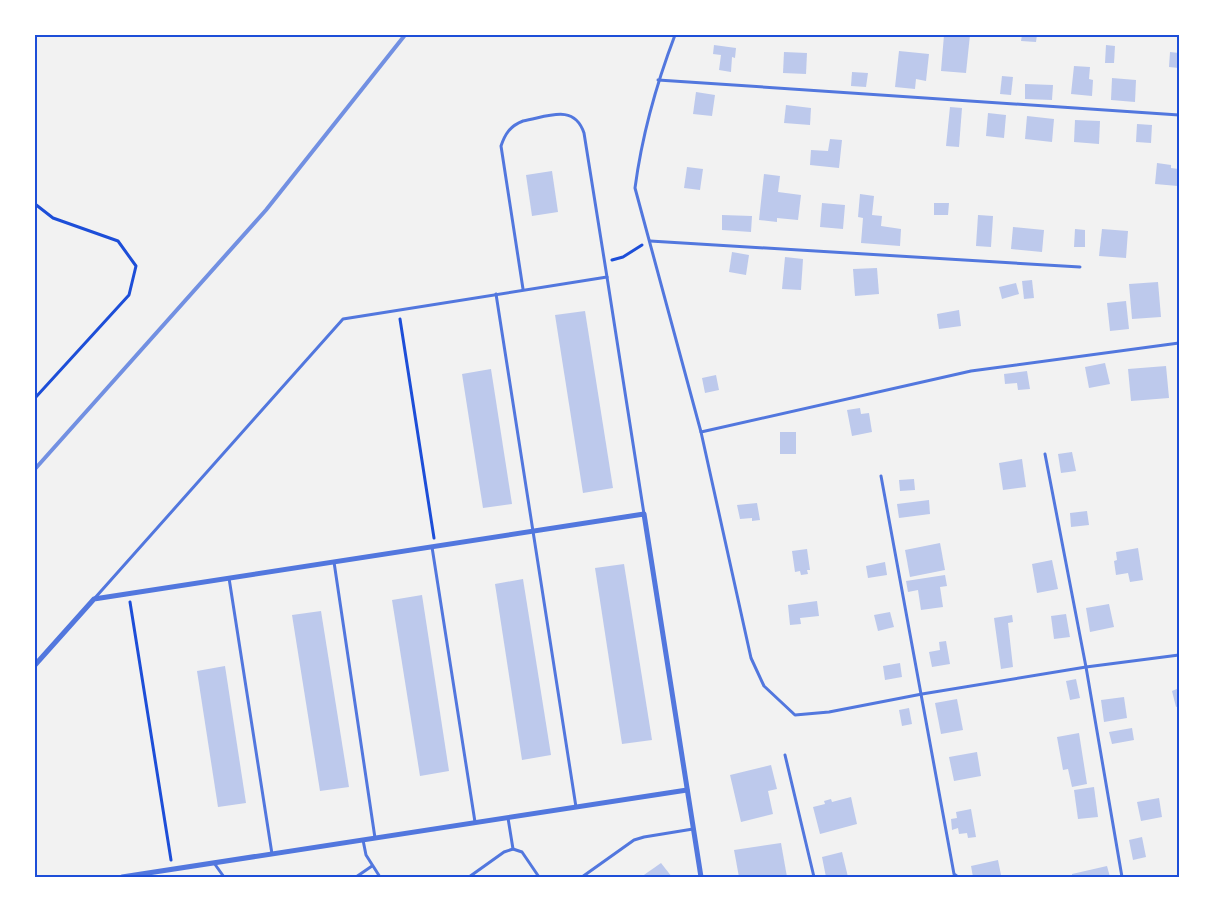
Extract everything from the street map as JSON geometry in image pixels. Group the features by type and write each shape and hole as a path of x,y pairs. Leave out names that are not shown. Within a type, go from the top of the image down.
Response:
{"street":[{"path":"35,665 94,599 644,514 701,877"},
{"path":"122,877 687,790"}],"lane":[{"path":"675,35 658,80 640,152 635,188 701,432 751,658 764,686 795,715 829,712 922,694 1086,667 1179,655"},
{"path":"658,80 1179,115"},
{"path":"523,290 501,146 504,135 510,128 523,120 567,114 577,119 584,133 644,514"},
{"path":"650,241 1080,267"},
{"path":"94,599 342,320 347,317 607,276"},
{"path":"496,294 576,807"},
{"path":"701,432 971,371 1179,343"},
{"path":"1044,454 1086,667 1122,877"},
{"path":"881,476 954,874 958,877"},
{"path":"434,546 475,822"},
{"path":"334,562 375,838"},
{"path":"229,578 272,854"},
{"path":"785,755 814,877"},
{"path":"508,817 513,849"},
{"path":"582,877 634,840 693,829"},
{"path":"363,840 366,855 380,877"},
{"path":"469,877 504,852 513,849 522,852 539,877"},
{"path":"214,863 224,877"},
{"path":"356,877 372,866"}],"path":[{"path":"35,204 53,218 118,241 136,266 129,295 35,398"},
{"path":"604,262 623,257 650,241"},
{"path":"398,309 434,546"},
{"path":"129,594 172,869"}],"building":[{"path":"944,35 970,35 966,73 941,71"},
{"path":"1022,35 1037,35 1036,42 1021,41"},
{"path":"714,45 736,48 735,58 732,57 731,72 719,70 721,55 713,54"},
{"path":"1106,45 1115,46 1114,63 1105,63"},
{"path":"899,51 929,54 926,81 916,79 915,89 895,87"},
{"path":"784,52 807,53 806,74 783,73"},
{"path":"1170,52 1179,53 1179,68 1169,67"},
{"path":"1074,66 1090,67 1089,79 1093,80 1092,96 1071,94"},
{"path":"852,72 868,73 866,87 851,86"},
{"path":"1002,76 1013,77 1011,95 1000,94"},
{"path":"1112,78 1136,80 1135,102 1111,100"},
{"path":"1025,84 1053,85 1052,100 1025,99"},
{"path":"696,92 715,95 712,116 693,114"},
{"path":"786,105 811,108 810,125 784,123"},
{"path":"950,107 962,108 959,147 946,146"},
{"path":"988,113 1006,115 1004,138 986,136"},
{"path":"1027,116 1054,119 1052,142 1025,139"},
{"path":"1075,120 1100,121 1099,144 1074,142"},
{"path":"1137,124 1152,125 1151,143 1136,142"},
{"path":"830,139 842,140 839,168 810,165 811,150 828,151"},
{"path":"1157,163 1171,165 1171,168 1179,169 1178,186 1155,184"},
{"path":"687,167 703,169 700,190 684,188"},
{"path":"552,171 558,212 532,216 526,175"},
{"path":"764,174 780,176 778,192 801,195 798,220 777,218 777,222 759,220"},
{"path":"860,194 874,196 872,215 882,216 881,226 901,229 900,246 861,243 863,218 858,217"},
{"path":"822,203 845,205 843,229 820,227"},
{"path":"934,203 949,203 948,215 934,215"},
{"path":"722,215 752,216 751,232 722,230"},
{"path":"978,215 993,216 991,247 976,246"},
{"path":"1013,227 1044,230 1042,252 1011,249"},
{"path":"1075,229 1085,230 1085,247 1074,247"},
{"path":"1102,229 1128,231 1126,258 1099,256"},
{"path":"732,252 749,255 746,275 729,272"},
{"path":"785,257 803,259 801,290 782,289"},
{"path":"877,268 879,294 855,296 853,269"},
{"path":"1032,280 1034,298 1024,299 1022,281"},
{"path":"1158,282 1161,317 1132,319 1129,284"},
{"path":"1016,283 1019,294 1002,299 999,287"},
{"path":"1126,301 1129,329 1110,331 1107,303"},
{"path":"959,310 961,326 939,329 937,314"},
{"path":"585,311 613,488 583,493 555,315"},
{"path":"1105,363 1110,384 1089,388 1085,367"},
{"path":"1166,366 1169,398 1131,401 1128,369"},
{"path":"491,369 512,504 483,508 462,374"},
{"path":"1027,371 1030,389 1018,390 1017,383 1005,384 1004,374"},
{"path":"716,375 719,390 705,393 702,378"},
{"path":"860,408 861,414 869,413 872,432 852,436 847,410"},
{"path":"780,432 796,432 796,454 780,454"},
{"path":"1072,452 1076,471 1061,473 1058,454"},
{"path":"1022,459 1026,487 1003,490 999,463"},
{"path":"914,479 915,490 900,491 899,480"},
{"path":"929,500 930,514 899,518 897,504"},
{"path":"757,503 760,520 752,521 752,518 740,519 737,505"},
{"path":"1087,511 1089,525 1071,527 1070,513"},
{"path":"940,543 945,570 910,577 905,550"},
{"path":"1138,548 1143,580 1130,582 1128,573 1116,575 1114,561 1117,560 1116,552"},
{"path":"807,549 810,570 807,570 808,574 801,575 800,571 795,572 792,551"},
{"path":"1052,560 1058,589 1037,593 1032,564"},
{"path":"885,562 887,575 868,578 866,566"},
{"path":"624,564 652,740 622,744 595,568"},
{"path":"945,575 947,586 940,587 943,607 921,610 918,590 908,592 906,581"},
{"path":"523,579 551,755 522,760 495,584"},
{"path":"422,595 449,771 420,776 392,600"},
{"path":"817,601 819,616 800,618 801,624 790,625 788,605"},
{"path":"1109,604 1114,627 1090,632 1086,608"},
{"path":"321,611 349,787 320,791 292,615"},
{"path":"890,612 894,627 878,631 874,615"},
{"path":"1066,614 1070,637 1054,639 1051,616"},
{"path":"1012,615 1013,622 1008,623 1013,667 1001,669 994,618"},
{"path":"946,641 950,664 932,667 929,652 940,650 939,642"},
{"path":"900,663 902,677 885,680 883,666"},
{"path":"225,666 246,803 218,807 197,671"},
{"path":"1076,679 1080,698 1070,700 1066,681"},
{"path":"1179,688 1179,706 1176,707 1172,691"},
{"path":"1124,697 1127,718 1104,722 1101,700"},
{"path":"957,699 963,730 941,734 935,703"},
{"path":"909,708 912,724 902,726 899,710"},
{"path":"1132,728 1134,740 1112,744 1109,732"},
{"path":"1079,733 1087,784 1072,787 1068,769 1063,770 1057,737"},
{"path":"977,752 981,776 954,781 949,757"},
{"path":"771,765 777,789 768,791 773,814 741,822 730,775"},
{"path":"1094,787 1098,817 1078,819 1074,790"},
{"path":"851,797 857,824 820,834 813,807 825,804 824,801 831,799 832,802"},
{"path":"1159,798 1162,817 1141,821 1137,802"},
{"path":"971,809 976,837 968,838 967,833 959,834 958,828 952,830 951,819 957,818 956,812"},
{"path":"1142,837 1146,857 1133,860 1129,840"},
{"path":"781,843 787,877 739,877 734,850"},
{"path":"842,852 848,877 826,877 822,857"},
{"path":"998,860 1001,875 973,877 971,866"},
{"path":"661,863 672,877 641,877"},
{"path":"1107,866 1110,877 1072,877 1072,874"}],"railway":[{"path":"35,469 266,210 405,35"}]}
